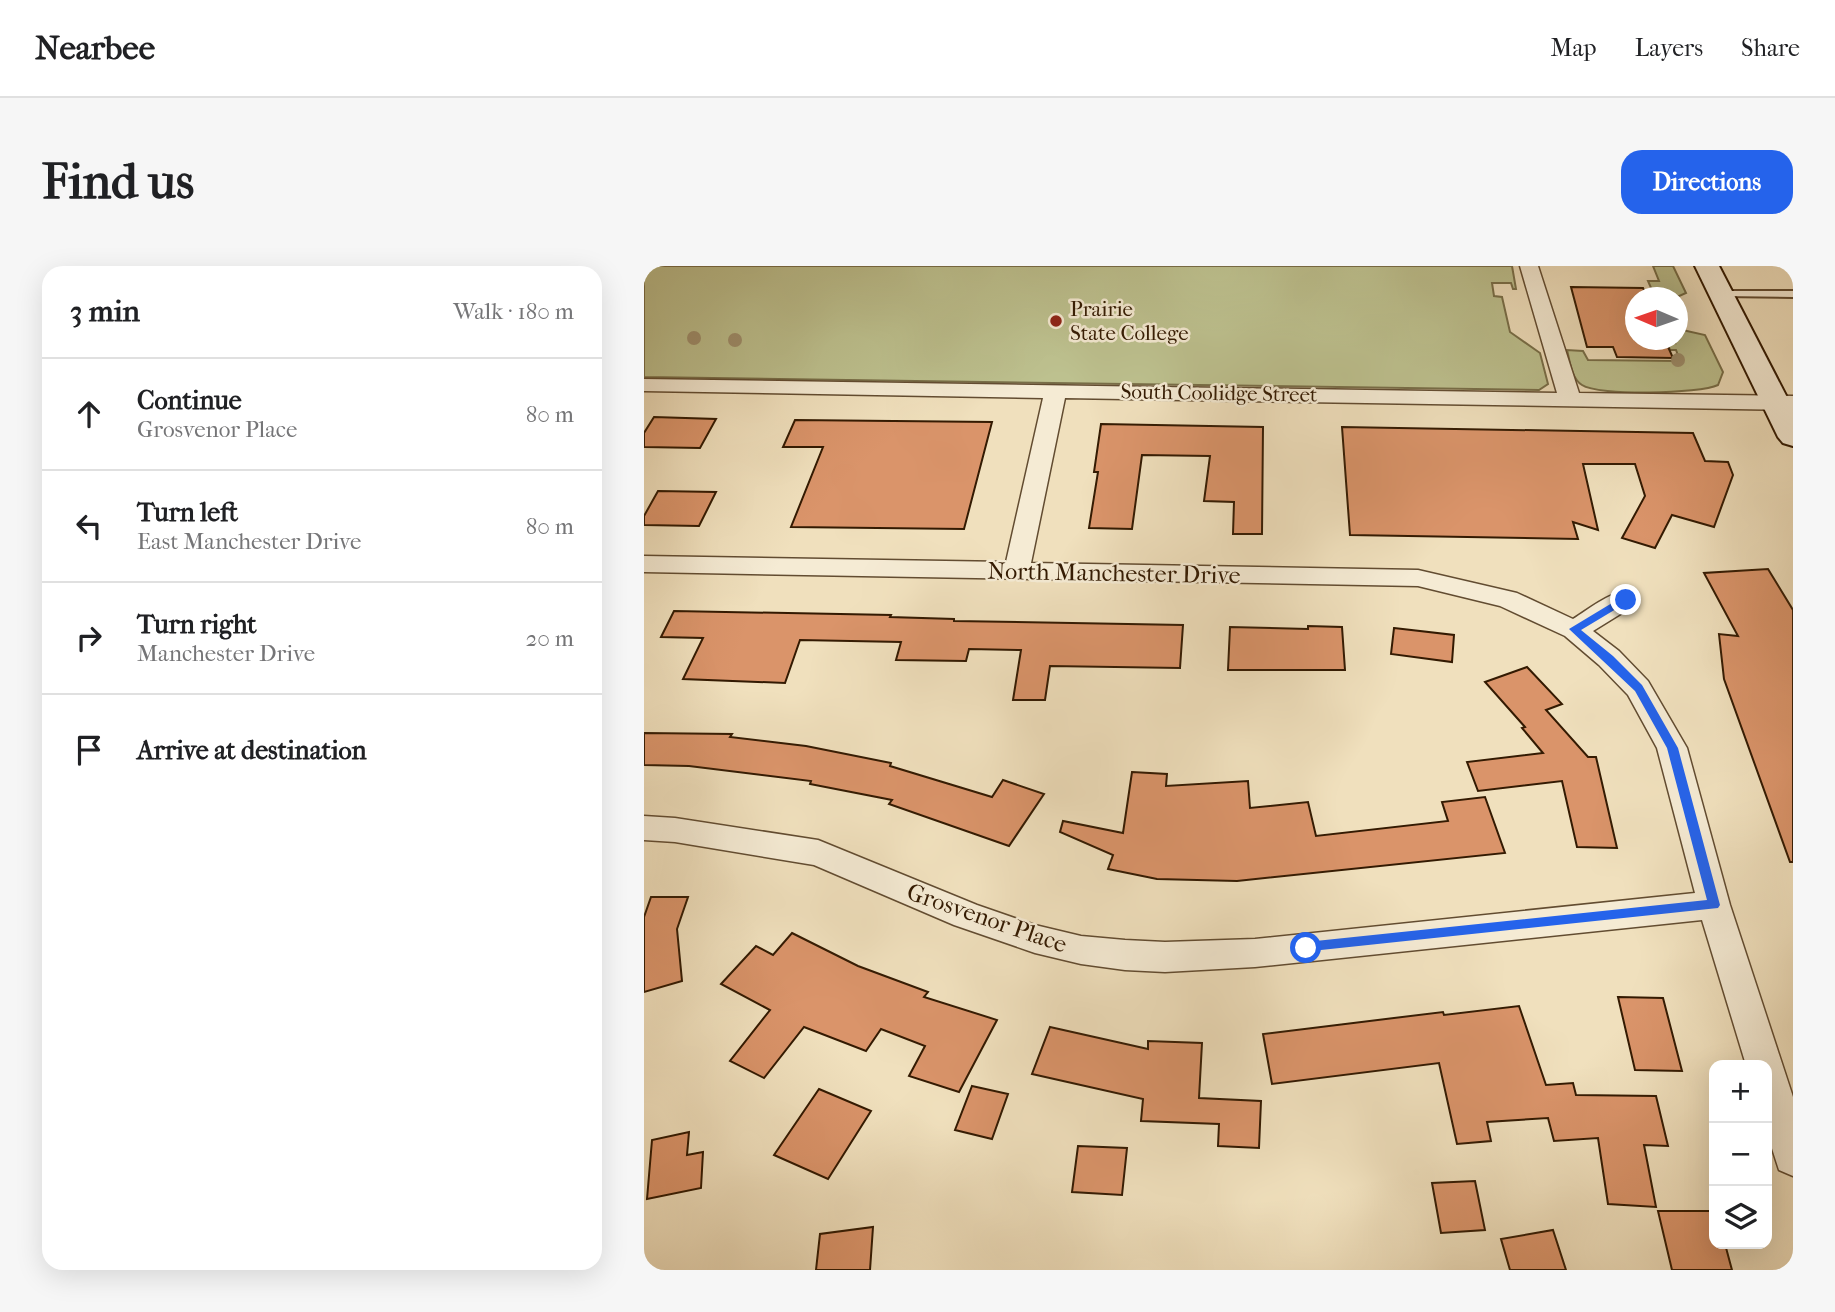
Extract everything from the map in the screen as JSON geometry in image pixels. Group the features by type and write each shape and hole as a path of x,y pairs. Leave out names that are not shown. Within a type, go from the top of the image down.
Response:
{"street":[{"path":"1529,266 1570,400"},
{"path":"1707,266 1784,403 1793,437"},
{"name":"South Coolidge Street","path":"644,385 1784,403"},
{"path":"1017,571 1056,390"},
{"name":"North Manchester Drive","path":"644,564 1418,578 1508,599 1574,629 1639,688 1672,748 1714,905 1762,1060"},
{"path":"1574,629 1626,600"},
{"name":"Grosvenor Place","path":"644,828 674,830 818,853 966,915 1035,939 1081,950 1125,955 1165,957 1255,953 1714,905"},
{"path":"1772,1089 1793,1157"}],"lane":[{"path":"1721,293 1793,294"}],"green space":[{"name":"Prairie State College","path":"644,266 1512,266 1516,289 1513,289 1511,283 1492,283 1494,296 1502,297 1510,332 1540,353 1548,384 1539,390 644,377"},
{"path":"1653,266 1673,266 1683,287 1651,287 1648,281 1659,281"},
{"path":"1688,331 1705,335 1723,372 1718,385 1671,392 1592,389 1578,382 1573,374 1567,350 1583,351 1588,360 1680,361 1676,350 1688,350"}],"building":[{"path":"1571,287 1625,288 1625,350 1669,350 1673,358 1617,357 1613,347 1587,347"},
{"path":"654,417 716,419 700,448 644,447 644,433"},
{"path":"795,420 992,422 964,529 791,527 823,447 783,447"},
{"path":"1101,424 1263,427 1262,534 1233,534 1234,502 1204,501 1210,456 1142,455 1132,529 1089,528 1098,472 1094,472"},
{"path":"1342,427 1693,433 1705,461 1728,462 1733,475 1714,527 1672,515 1655,548 1622,538 1645,496 1635,464 1583,464 1598,530 1573,522 1578,539 1350,535"},
{"path":"658,491 716,492 699,526 644,525 644,516"},
{"path":"1768,569 1793,610 1793,862 1790,862 1724,679 1719,634 1738,636 1704,573"},
{"path":"674,611 891,615 890,617 954,621 1183,625 1180,668 1050,666 1045,700 1013,700 1021,650 969,649 966,661 896,660 901,642 800,640 785,683 683,679 703,638 661,637"},
{"path":"1308,626 1342,627 1345,670 1228,670 1230,627 1308,629"},
{"path":"1394,628 1454,635 1452,662 1391,654"},
{"path":"1527,667 1562,704 1546,710 1588,757 1596,757 1617,848 1577,847 1562,781 1478,791 1467,762 1543,753 1522,728 1525,727 1485,682"},
{"path":"644,733 732,734 730,737 806,746 891,763 890,766 992,797 1003,780 1044,794 1009,846 889,804 892,800 810,784 811,781 689,766 644,765"},
{"path":"1132,772 1167,774 1166,786 1248,781 1250,808 1308,802 1316,836 1448,821 1442,802 1485,797 1505,853 1237,881 1157,879 1108,869 1113,855 1060,832 1063,821 1123,833"},
{"path":"651,897 688,897 677,929 682,981 644,992 644,917"},
{"path":"792,933 858,966 928,992 924,997 997,1020 959,1092 909,1076 925,1046 881,1029 866,1051 804,1027 764,1078 730,1061 770,1010 721,984 756,946 773,955"},
{"path":"1618,997 1663,998 1682,1071 1635,1070"},
{"path":"1519,1006 1546,1085 1573,1083 1576,1095 1656,1096 1668,1146 1644,1145 1656,1207 1608,1204 1598,1138 1554,1141 1548,1118 1487,1122 1491,1141 1457,1144 1439,1063 1272,1084 1263,1034 1443,1012 1444,1015"},
{"path":"1050,1027 1148,1049 1148,1041 1202,1043 1199,1098 1261,1101 1259,1148 1218,1146 1219,1124 1141,1121 1143,1099 1032,1074"},
{"path":"972,1086 1008,1094 992,1139 955,1130"},
{"path":"819,1089 871,1111 828,1179 774,1155"},
{"path":"689,1132 687,1155 703,1152 701,1188 647,1199 652,1140"},
{"path":"1078,1146 1127,1148 1122,1195 1072,1192"},
{"path":"1475,1181 1485,1230 1441,1233 1432,1183"},
{"path":"1658,1211 1709,1211 1709,1249 1726,1249 1732,1270 1672,1270"},
{"path":"873,1227 870,1270 816,1270 820,1234"},
{"path":"1553,1230 1566,1270 1510,1270 1501,1239"}],"place":[{"name":"Prairie State College","path":"1056,321"}],"route":[{"path":"1306,948 1714,905 1672,748 1639,688 1574,629 1626,600"}]}
